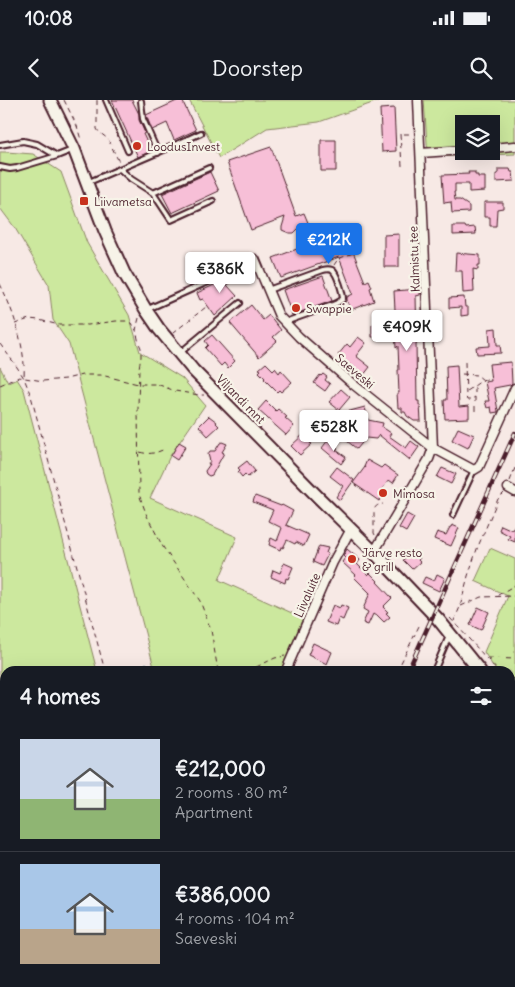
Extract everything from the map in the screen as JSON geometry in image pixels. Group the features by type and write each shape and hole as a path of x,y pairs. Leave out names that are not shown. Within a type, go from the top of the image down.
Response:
{"main road":[{"name":"Viljandi mnt","path":"50,100 77,146 87,183 104,231 120,265 146,310 182,351 212,390 374,552 438,619 454,631 477,666"}],"street":[{"name":"Kalmistu tee","path":"374,552 429,460 433,448 418,100"},
{"path":"500,147 515,146"},
{"path":"421,153 455,151"},
{"name":"Saeveski","path":"254,259 279,316 299,337 354,386 433,448 474,470"},
{"path":"474,470 479,468 515,388"},
{"name":"Liivaluite","path":"288,666 333,562 351,529"}],"lane":[{"path":"106,100 128,151"},
{"path":"142,100 143,119 158,153"},
{"path":"87,183 158,153 201,132"},
{"path":"0,145 23,141 37,144 57,156"},
{"path":"0,167 4,169 17,168 57,156 77,146"},
{"path":"153,193 209,168"},
{"path":"120,169 131,179 153,193 171,220 213,201"},
{"path":"146,310 219,277 239,264 254,259"},
{"path":"268,290 323,270 335,272 343,299 330,306 285,322"},
{"path":"182,351 240,303"},
{"path":"453,515 474,470"},
{"path":"436,666 454,631"}],"path":[{"path":"64,100 77,126 77,146"},
{"path":"97,100 98,129 108,139 120,169"},
{"path":"402,166 400,134 420,134"},
{"path":"331,270 338,260 358,251"},
{"path":"0,284 20,339 25,368 24,378"},
{"path":"182,351 172,332 206,307"},
{"path":"136,330 139,318 146,310"},
{"path":"15,324 29,319 59,325 126,320 132,323 141,348 138,368 139,494 147,516 163,547 200,601 211,630 217,666"},
{"path":"0,344 16,364 31,396 104,666"},
{"path":"465,362 467,400 472,400 475,397"},
{"path":"462,374 477,375 483,380 488,380"},
{"path":"0,385 19,377 43,381 66,379 82,375 100,375 138,384 157,384 175,391 208,395"},
{"path":"466,392 483,380"},
{"path":"475,410 476,386"},
{"path":"139,452 146,454 165,449"},
{"path":"493,666 454,631 454,621 477,549 498,499 511,490 515,468"},
{"path":"380,541 374,533 374,512 375,507 383,504"},
{"path":"498,596 515,585"},
{"path":"460,607 482,597 515,596"},
{"path":"454,621 454,631"},
{"path":"399,666 420,624"},
{"path":"258,666 275,658 292,654"},
{"path":"486,658 515,659"}],"green space":[{"path":"189,100 381,100 319,122 267,128 219,158"},
{"path":"424,100 515,100 515,154 500,155 500,115 455,115 455,156 428,157"},
{"path":"0,152 33,154 61,172 87,243 129,315 140,352 182,378 205,405 170,456 150,498 237,537 219,580 303,618 283,666 154,666 69,344 53,320 49,285 15,228 0,208"},
{"path":"0,367 8,383 17,379 24,390 96,666 0,666"},
{"path":"490,548 515,559 515,666 493,666 484,652 508,596 475,581"}],"building":[{"path":"112,100 132,100 139,114 139,120 145,133 143,134 151,151 138,157"},
{"path":"182,100 196,130 174,140 167,123 152,130 146,115"},
{"path":"394,108 396,151 382,152 380,109"},
{"path":"321,140 336,140 336,171 321,171"},
{"path":"271,147 296,216 304,213 309,225 298,229 294,233 282,230 285,217 251,230 227,162"},
{"path":"498,169 510,169 513,172 514,181 496,182"},
{"path":"210,172 219,191 172,213 162,194"},
{"path":"468,172 475,172 475,175 478,175 478,177 485,177 485,191 469,192 469,184 455,184 455,200 460,200 469,206 469,212 452,213 451,202 444,203 442,175 469,174"},
{"path":"484,202 503,202 503,208 497,209 496,226 490,226 490,217 484,217"},
{"path":"453,226 475,227 476,234 453,235"},
{"path":"345,231 365,282 369,280 372,287 370,288 374,301 350,310 347,297 353,294 339,257 281,278 273,258"},
{"path":"399,234 399,267 384,267 384,235"},
{"path":"456,253 480,255 478,270 473,269 474,292 463,293 462,271 455,271"},
{"path":"238,269 242,276 227,285 237,296 215,316 203,299 200,300 197,293 227,279 226,277"},
{"path":"323,276 332,301 292,315 283,290"},
{"path":"420,289 420,295 416,296 416,344 417,401 419,401 420,405 421,421 414,421 405,412 402,412 402,408 398,408 399,370 398,346 396,348 394,291"},
{"path":"464,297 465,307 468,307 468,315 461,316 461,307 449,308 449,298"},
{"path":"251,305 263,320 269,315 281,330 273,337 277,341 259,357 230,323"},
{"path":"375,322 382,326 383,337 372,337 372,325"},
{"path":"496,328 497,345 500,345 501,353 477,354 476,347 490,346 489,329"},
{"path":"212,335 235,361 228,368 224,363 221,366 205,348 208,345 205,341"},
{"path":"358,337 366,343 356,356 370,367 363,376 338,355 347,344 350,347"},
{"path":"511,362 512,383 494,388 498,412 492,413 491,407 487,408 485,401 489,401 485,382 491,381 489,364"},
{"path":"266,363 273,370 275,368 279,373 281,370 292,382 281,392 279,390 277,392 259,372 261,370 259,369"},
{"path":"457,365 459,407 469,406 469,418 445,419 444,400 447,400 446,366"},
{"path":"323,374 327,377 325,380 330,384 325,391 314,383"},
{"path":"341,389 350,397 339,410 329,402"},
{"path":"266,401 276,411 278,409 287,417 285,418 294,426 286,435 258,410"},
{"path":"365,407 368,420 383,423 382,427 391,433 389,436 406,448 411,441 419,447 410,460 379,435 376,439 366,438 357,449 342,437 351,426 349,415 346,412"},
{"path":"209,416 219,426 208,436 199,426"},
{"path":"458,428 474,435 468,448 452,440"},
{"path":"305,433 313,440 310,443 312,444 300,455 291,446"},
{"path":"328,440 338,449 336,450 346,457 341,464 322,448"},
{"path":"179,442 186,446 177,460 171,456"},
{"path":"222,442 227,444 222,452 224,453 212,475 209,476 205,471 210,464 208,464 210,461 208,454 210,451 215,451"},
{"path":"367,460 381,468 384,465 398,475 393,483 389,480 382,489 386,492 379,501 353,483 365,467"},
{"path":"247,461 255,471 248,477 245,474 242,477 238,472 240,470 238,468"},
{"path":"337,467 354,480 340,500 336,497 343,486 330,476"},
{"path":"442,468 456,474 451,484 437,477"},
{"path":"255,496 282,505 293,511 286,525 309,535 304,546 287,540 280,550 269,545 271,538 277,541 282,528 268,521 273,510 253,502"},
{"path":"407,514 414,518 406,532 399,528"},
{"path":"515,524 515,542 508,539 510,536 499,530 501,525 512,530"},
{"path":"452,525 459,528 451,546 434,539 437,532 446,535"},
{"path":"319,546 328,548 326,553 328,554 322,566 313,562"},
{"path":"347,549 360,560 357,564 368,575 370,573 392,598 383,607 390,617 384,622 377,615 373,614 368,625 363,623 368,612 363,609 370,593 354,577 356,575 342,562"},
{"path":"411,553 413,555 416,553 420,558 418,560 420,562 412,569 403,560"},
{"path":"284,563 293,567 285,583 271,577 273,570 280,573"},
{"path":"437,574 445,578 439,591 422,583 425,577 434,581"},
{"path":"333,605 340,608 341,605 348,608 343,620 339,618 336,626 326,622"},
{"path":"478,607 489,612 481,630 470,625"},
{"path":"313,643 332,652 327,664 308,655"}],"railway":[{"path":"410,666 515,433"}],"place":[{"name":"LoodusInvest","path":"137,146"},
{"name":"Liivametsa","path":"84,201"},
{"name":"Swappie","path":"296,308"},
{"name":"Mimosa","path":"383,493"},
{"name":"Järve resto & grill","path":"352,559"}]}
